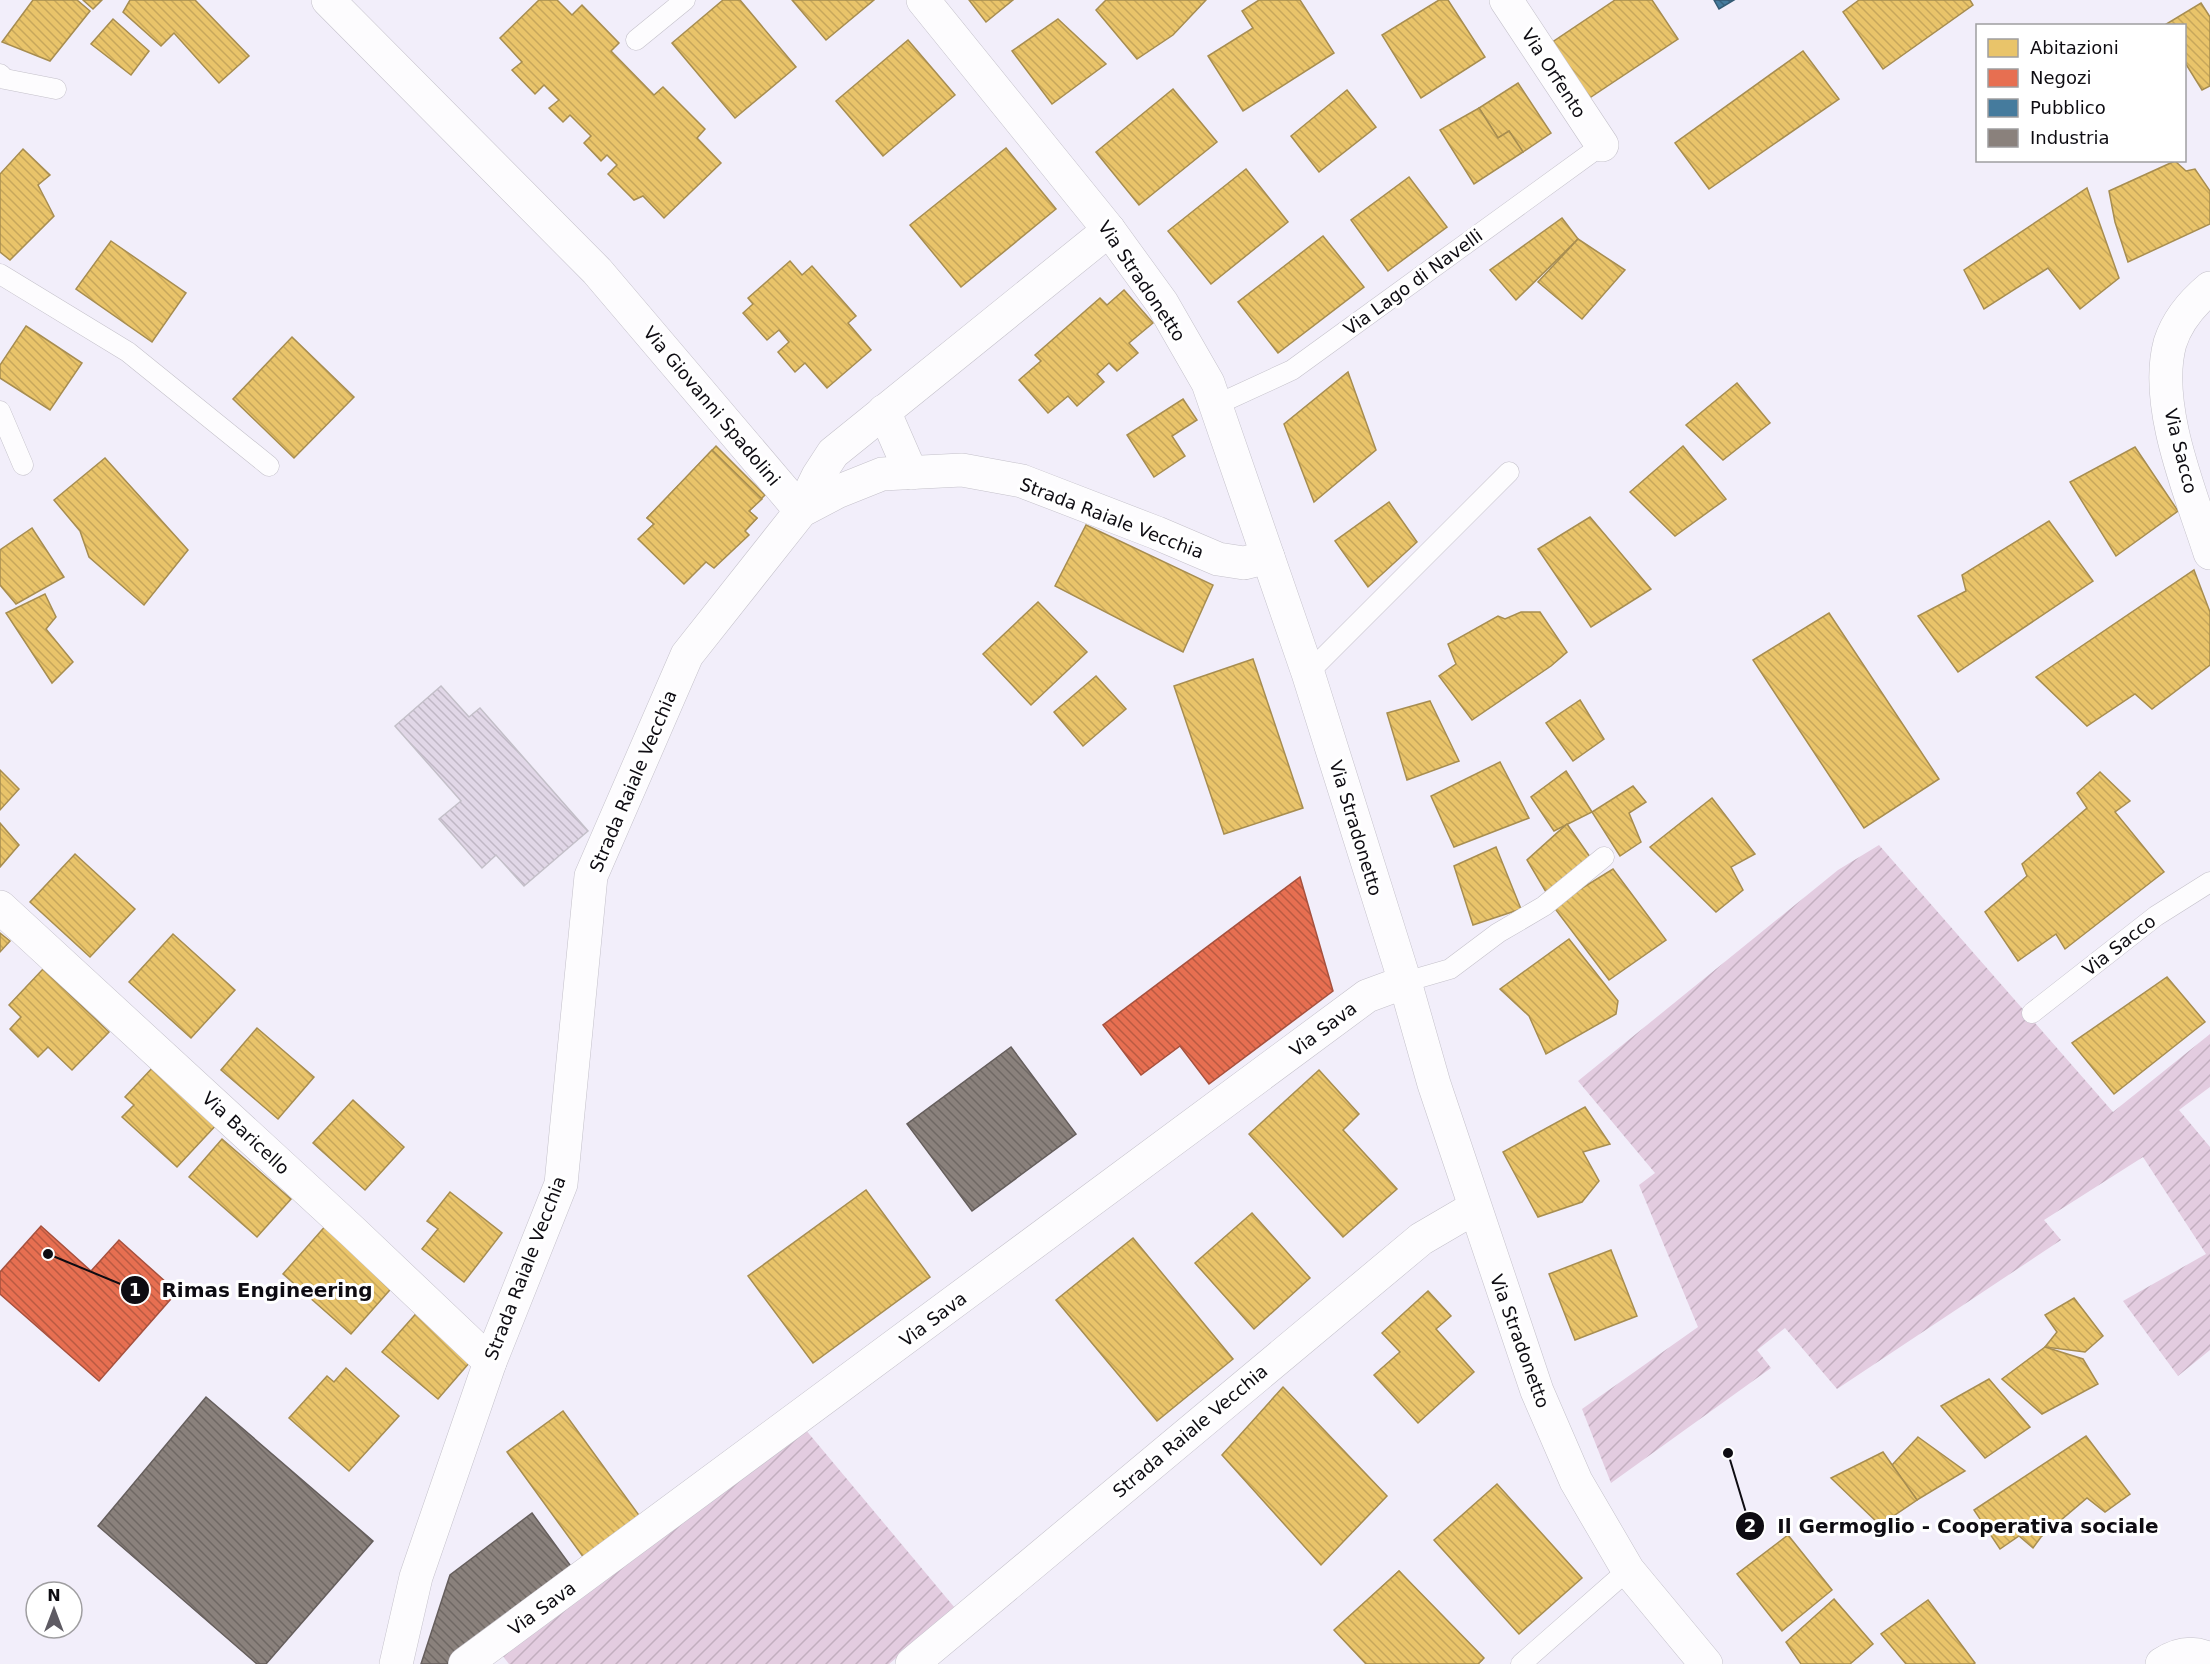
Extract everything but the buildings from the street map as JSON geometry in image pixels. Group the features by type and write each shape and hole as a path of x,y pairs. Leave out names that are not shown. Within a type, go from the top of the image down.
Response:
{"street":[{"name":"Via Giovanni Spadolini","path":"328,0 597,272 801,511"},
{"name":"Via Stradonetto","path":"922,0 1109,230 1162,303 1208,383 1308,673 1405,982 1434,1084 1536,1391 1576,1481 1628,1570 1706,1664"},
{"name":"Via Orfento","path":"1506,0 1602,145"},
{"path":"801,511 818,476 833,453 1109,230"},
{"name":"Via Sacco","path":"2210,288 2190,307 2177,328 2169,348 2166,373 2170,424 2210,553"},
{"path":"884,411 911,473"},
{"name":"Strada Raiale Vecchia","path":"396,1664 416,1577 490,1362 561,1184 591,876 687,655 801,511 837,492 882,474 962,470 1022,481 1157,532 1218,559 1244,563 1268,557"},
{"name":"Via Baricello","path":"0,907 352,1231 490,1362"},
{"name":"Via Sava","path":"465,1664 1367,996 1405,982"},
{"name":"Strada Raiale Vecchia","path":"912,1664 1421,1239 1474,1208"}],"lane":[{"path":"636,40 685,0"},
{"path":"0,74 5,79 56,89"},
{"name":"Via Lago di Navelli","path":"1216,405 1292,370 1602,145"},
{"path":"0,274 128,352 269,466"},
{"path":"0,411 23,465"},
{"path":"1308,673 1509,472"},
{"path":"1405,982 1450,969 1498,933 1544,906 1604,857"},
{"name":"Via Sacco","path":"2032,1012 2156,916 2210,882"},
{"path":"1521,1664 1628,1570"}],"shaded area":[{"path":"1879,845 2113,1112 2210,1034 2210,1087 2179,1110 2210,1147 2210,1350 2178,1376 2123,1301 2206,1254 2143,1157 2044,1220 2061,1240 1837,1389 1785,1328 1757,1350 1771,1368 1611,1483 1582,1409 1698,1327 1639,1185 1655,1173 1578,1081 1838,870"},
{"path":"805,1429 955,1608 889,1664 509,1664 502,1655"}],"place":[{"name":"Rimas Engineering","path":"48,1254"},
{"name":"Il Germoglio - Cooperativa sociale","path":"1728,1453"}]}
